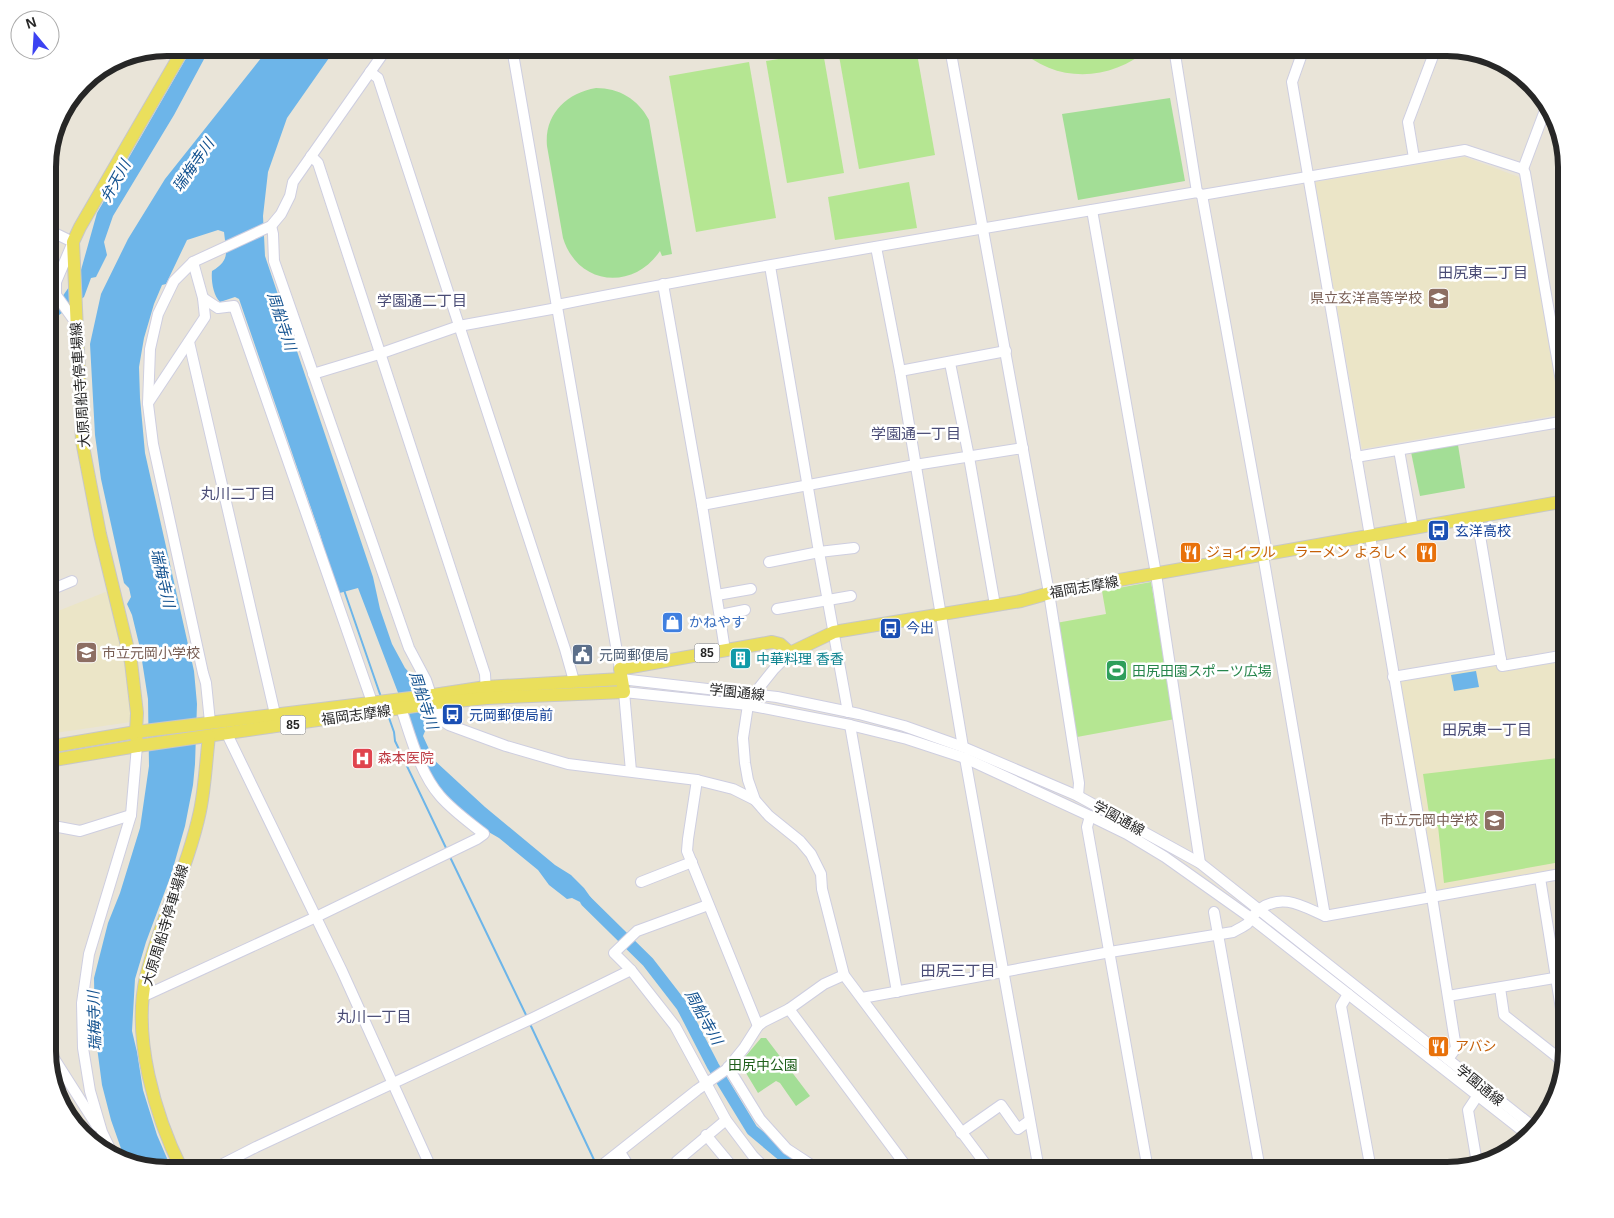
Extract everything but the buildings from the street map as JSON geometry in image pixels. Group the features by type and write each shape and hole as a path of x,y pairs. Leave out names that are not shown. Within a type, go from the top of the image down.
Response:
{"main road":[{"path":"73,242 179,56"},
{"name":"大原周船寺停車場線","path":"73,242 73,315 82,440 100,534 132,662 138,714 137,746"},
{"name":"福岡志摩線","path":"486,692 622,680 725,650 772,642 780,644 790,653 834,632 1021,601 1048,593 1558,503"},
{"name":"福岡志摩線","path":"56,746 136,732 275,714 374,707 401,708 432,698 574,681 622,680"},
{"name":"85","path":"374,707 432,698"},
{"name":"福岡志摩線","path":"56,760 137,746 271,728 374,707"},
{"name":"大原周船寺停車場線","path":"178,1162 169,1145 149,1080 142,1029 144,996 146,978 164,920 180,880 200,812 209,736"}],"street":[{"path":"210,722 206,683 200,664 153,444 148,404 150,349 158,314 174,281 194,262 271,226 281,214 287,202 293,182 381,56"},
{"path":"513,56 622,680 631,771"},
{"path":"951,56 1048,593 1080,782 1078,796"},
{"path":"1175,56 1265,554 1325,916"},
{"path":"1301,56 1292,82 1448,996 1456,1048 1448,1059"},
{"path":"1414,158 1408,122 1433,56"},
{"path":"370,72 378,78 574,681"},
{"path":"1522,169 1543,112"},
{"path":"313,374 379,354 459,326 663,284 1092,210 1307,177 1465,150 1522,169 1525,174 1558,364"},
{"path":"311,156 318,163 485,674 486,692"},
{"path":"1092,210 1156,574 1200,863"},
{"path":"271,226 274,260 313,374 410,648 443,721 449,725 506,746 568,764 697,780 733,789 754,800 769,816 800,841 815,861 821,874 822,889 844,974 984,1162"},
{"path":"56,234 73,242 56,282"},
{"path":"876,247 900,371 963,746"},
{"path":"148,404 205,316 203,298 194,262"},
{"path":"770,266 818,552 848,712"},
{"path":"663,284 702,505 725,650"},
{"path":"203,298 218,308 234,306 374,707"},
{"path":"56,301 73,315"},
{"path":"188,342 275,714 271,728"},
{"path":"900,371 1006,351"},
{"path":"950,363 995,605"},
{"path":"1356,458 1558,422"},
{"path":"702,505 1023,448"},
{"path":"1399,450 1413,528"},
{"path":"1477,518 1502,666 1558,656"},
{"path":"769,562 818,552 854,548"},
{"path":"56,588 72,581"},
{"path":"716,595 751,589"},
{"path":"777,609 851,596"},
{"path":"720,615 745,610"},
{"path":"754,800 746,772 743,738 748,704 774,669 790,653"},
{"path":"1393,677 1501,659"},
{"name":"学園通線","path":"622,680 777,697 904,726 963,746 1078,796 1200,863 1530,1124"},
{"name":"学園通線","path":"622,680 850,725 906,739 965,758 1127,834 1165,857 1251,918 1523,1131"},
{"path":"144,996 478,839 484,834 440,796 419,757 401,708"},
{"path":"850,725 897,992"},
{"path":"227,734 316,916 428,1162"},
{"path":"102,1132 90,1091 83,1048 82,1003 89,954 131,815 137,746"},
{"path":"965,758 1037,1162"},
{"path":"697,780 688,839 688,851 758,1026"},
{"path":"56,826 80,831 131,815"},
{"path":"1090,816 1087,827 1147,1162"},
{"path":"641,882 692,862"},
{"path":"862,998 1002,971 1234,932 1246,924 1259,910 1273,904 1292,901 1325,916 1558,875"},
{"path":"1540,878 1558,963"},
{"path":"708,905 637,931 614,952 622,963 631,970 675,1026 726,1120 759,1162"},
{"path":"1214,912 1259,1162"},
{"path":"227,1162 631,970"},
{"path":"607,1162 728,1068 758,1026 788,1009 824,984 844,974"},
{"path":"1448,996 1558,978"},
{"path":"1500,988 1504,1015 1558,1057"},
{"path":"1348,994 1341,1006 1369,1162"},
{"path":"788,1009 903,1162"},
{"path":"57,1062 108,1145"},
{"path":"728,1068 760,1119 787,1149 807,1162"},
{"path":"1477,1158 1468,1110 1478,1096"},
{"path":"961,1133 1001,1105 1018,1129 1029,1121"},
{"path":"678,1162 706,1135 726,1120"},
{"path":"706,1135 728,1162"},
{"path":"620,1152 626,1162"}],"shaded area":[{"name":"県立玄洋高等学校","path":"1465,157 1519,177 1558,392 1558,415 1362,449 1315,182"},
{"name":"市立元岡小学校","path":"108,591 126,664 131,722 56,733 56,612"},
{"name":"市立元岡中学校","path":"1554,660 1558,688 1558,869 1437,892 1435,891 1397,679 1498,661 1500,670"}],"green space":[{"path":"798,56 824,56 844,173 787,183 766,61"},
{"path":"839,56 917,56 935,155 859,169"},
{"path":"1028,56 1138,56 1118,67 1101,72 1083,74 1066,73 1049,68"},
{"path":"749,62 776,218 696,232 669,76"},
{"path":"596,88 612,90 627,96 639,106 649,120 672,254 662,256 660,251 649,264 636,273 621,277 607,278 593,274 581,266 570,254 563,238 547,146 549,125 559,107 575,95"},
{"path":"1170,98 1185,181 1078,200 1062,114"},
{"path":"909,182 917,228 835,240 828,197"},
{"path":"1458,445 1465,488 1420,496 1411,452"},
{"name":"田尻田園スポーツ広場","path":"1151,582 1175,719 1077,737 1056,623 1106,614 1102,591"},
{"path":"56,698 59,713 56,714"},
{"path":"1558,758 1558,862 1444,883 1438,826 1431,827 1423,774"},
{"name":"田尻中公園","path":"761,1038 766,1038 810,1096 796,1106 780,1083 776,1081 758,1093 740,1063"}],"water":[{"path":"187,56 206,56 174,115 113,216 104,242 107,255 96,277 91,278 84,297 56,317 56,301 62,297 81,270 97,213"},
{"name":"瑞梅寺川","path":"263,56 330,56 287,118 268,172 263,216 265,256 373,577 380,609 392,644 405,668 415,679 428,724 423,736 434,760 485,807 555,865 571,875 584,888 599,909 596,916 584,904 572,898 567,899 549,885 538,870 499,838 480,827 441,792 428,771 358,588 336,594 320,534 239,299 235,297 220,302 214,291 212,271 222,263 226,254 224,232 218,230 187,240 166,284 162,285 154,304 144,338 139,367 145,453 194,671 197,704 193,785 185,826 171,875 146,942 135,979 132,1031 143,1090 157,1135 169,1162 160,1162 145,1160 122,1152 111,1120 102,1085 95,1032 94,978 108,923 120,893 140,828 149,766 148,699 140,648 132,615 127,604 131,597 129,588 124,583 101,479 95,435 90,344 101,294 128,239 165,179"},
{"path":"1476,671 1479,687 1454,691 1451,675"}],"waterway":[{"path":"344,590 381,697"},
{"path":"388,715 395,741 447,850"},
{"path":"450,857 527,1017"},
{"name":"周船寺川","path":"586,901 648,962 682,1006 713,1066 752,1130 790,1162"},
{"path":"530,1024 595,1162"}],"place":[{"name":"県立玄洋高等学校","path":"1438,298"},
{"name":"玄洋高校","path":"1439,531"},
{"name":"ジョイフル","path":"1190,552"},
{"name":"ラーメン よろしく","path":"1426,552"},
{"name":"かねやす","path":"673,622"},
{"name":"今出","path":"890,628"},
{"name":"市立元岡小学校","path":"86,653"},
{"name":"元岡郵便局","path":"583,655"},
{"name":"中華料理 香香","path":"740,659"},
{"name":"田尻田園スポーツ広場","path":"1116,671"},
{"name":"元岡郵便局前","path":"453,715"},
{"name":"森本医院","path":"362,758"},
{"name":"市立元岡中学校","path":"1494,820"},
{"name":"アバシ","path":"1439,1046"}],"district":[{"name":"田尻東二丁目","path":"1483,272"},
{"name":"学園通二丁目","path":"422,300"},
{"name":"学園通一丁目","path":"916,433"},
{"name":"丸川二丁目","path":"238,493"},
{"name":"田尻東一丁目","path":"1487,729"},
{"name":"田尻三丁目","path":"958,970"},
{"name":"丸川一丁目","path":"374,1016"}],"water label":[{"name":"弁天川","path":"115,181"}]}
